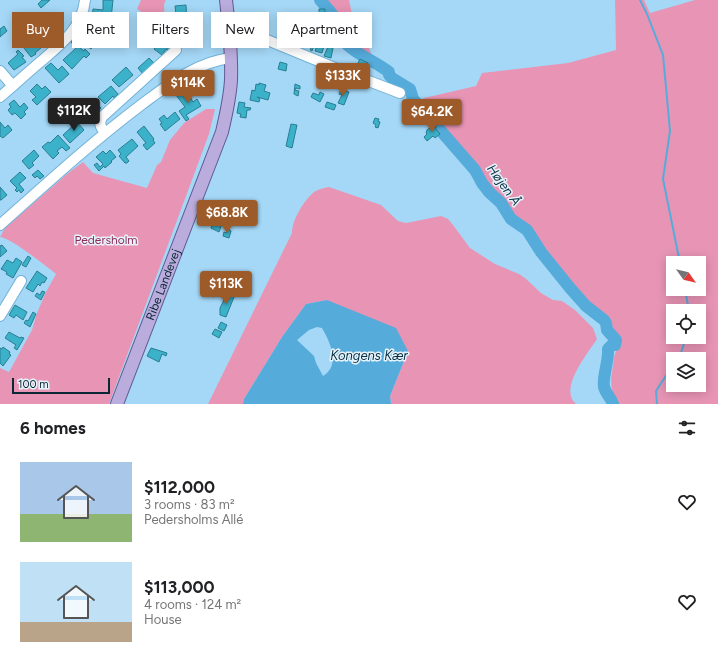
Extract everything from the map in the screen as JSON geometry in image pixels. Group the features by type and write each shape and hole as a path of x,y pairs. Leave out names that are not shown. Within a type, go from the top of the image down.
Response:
{"main road":[{"name":"Ribe Landevej","path":"226,0 227,12"},
{"name":"Ribe Landevej","path":"118,404 222,132 228,106 231,80 230,48"}],"street":[{"path":"0,97 67,38 84,11 86,0"},
{"path":"269,41 400,93"},
{"path":"105,132 100,127 102,117 176,50"},
{"path":"0,225 105,132 171,83 191,71 219,59 231,58"},
{"path":"0,71 13,86"},
{"path":"0,316 21,281"}],"green space":[{"path":"141,0 166,0 164,4 164,12 141,12 137,9"},
{"path":"317,0 349,0 352,12 327,12"},
{"path":"615,0 644,0 650,13 695,0 718,0 718,404 618,404 613,394 611,381 614,356 619,347 618,339 607,330 604,320 586,306 570,288 541,252 527,230 511,219 501,203 482,183 475,170 418,105 424,98 476,86 482,73 568,63 616,50"},
{"path":"348,48 369,48 373,57 355,54"},
{"name":"Pedersholm","path":"206,109 215,109 209,134 109,404 0,404 0,368 9,372 32,330 46,292 56,274 20,247 0,237 5,228 83,162 93,173 147,188 157,165 161,162 170,140 184,123"},
{"path":"329,187 381,205 398,221 406,223 441,216 448,219 470,248 495,264 519,274 541,293 553,300 562,301 575,310 593,328 597,339 576,371 572,381 570,389 571,397 576,404 391,404 390,396 408,351 327,300 306,304 282,337 244,399 243,404 208,404 292,233 294,222 299,211 306,200 314,192"}],"water":[{"name":"Kongens Kær","path":"327,300 396,328 408,351 390,396 391,404 243,404 244,399 282,337 306,304","holes":["317,327 322,328 331,346 333,360 332,366 323,376 314,356 297,340 309,330"]}],"building":[{"path":"42,0 50,0 41,8 38,4"},
{"path":"103,0 113,0 112,12 93,12 93,9 103,10"},
{"path":"186,5 186,12 176,12 175,6"},
{"path":"319,9 325,9 325,12 319,12"},
{"path":"4,26 7,31 0,37 0,29"},
{"path":"24,48 41,48 35,53 36,54 31,57"},
{"path":"76,48 80,48 84,51 85,49 90,54 86,58 84,56 72,69 63,60"},
{"path":"155,48 168,48 162,55"},
{"path":"316,48 323,48 322,53 315,51"},
{"path":"327,48 333,48 331,58 324,56"},
{"path":"18,50 24,56 22,57 26,62 14,70 8,63 18,54 16,52"},
{"path":"149,58 154,63 143,74 138,68"},
{"path":"360,59 368,63 365,69 359,67 360,65 358,63"},
{"path":"280,62 287,64 286,71 278,69"},
{"path":"51,63 58,70 62,66 69,74 59,83 45,68"},
{"path":"126,67 133,75 119,87 112,80"},
{"path":"259,83 266,85 264,91 270,93 268,100 257,97 260,99 259,102 250,100 252,90 255,91 256,84 259,85"},
{"path":"37,84 42,89 45,86 51,92 37,105 32,100 36,97 30,91"},
{"path":"295,84 300,86 300,89 296,88 295,90 299,91 298,96 294,94"},
{"path":"111,86 118,94 114,98 113,96 105,104 98,97"},
{"path":"188,89 191,94 189,95 193,102 197,99 201,106 186,115 189,119 186,121 179,111 185,107 176,95"},
{"path":"341,90 349,92 344,105 338,103 342,95 339,94"},
{"path":"320,92 324,94 320,102 311,97 313,93 319,95"},
{"path":"14,100 20,107 24,103 28,108 24,112 26,114 21,119 15,113 12,115 8,110 11,107 9,104"},
{"path":"239,102 245,103 244,107 251,108 250,110 247,110 246,118 240,117 241,114 237,113"},
{"path":"327,102 336,105 334,110 325,107"},
{"path":"96,103 101,108 98,111 95,108 95,110 84,120 78,114 89,104 92,107"},
{"path":"175,112 180,119 165,131 160,124 162,123 159,119 164,115 167,119"},
{"path":"375,118 379,119 378,121 380,122 378,128 375,127 376,125 373,123"},
{"path":"0,122 5,128 8,125 12,130 3,138 0,136"},
{"path":"77,122 84,130 70,143 63,135"},
{"path":"291,124 297,125 292,148 286,146"},
{"path":"434,125 440,134 435,138 433,136 427,141 424,137 427,134 427,130"},
{"path":"144,126 154,139 153,140 155,143 147,150 143,145 146,143 137,132"},
{"path":"58,135 70,148 66,151 62,147 57,151 59,153 53,159 42,147 48,142 50,143"},
{"path":"132,139 138,146 126,157 129,161 125,163 119,156 121,154 118,150"},
{"path":"34,150 39,156 32,163 34,165 29,169 22,161"},
{"path":"110,150 116,157 105,168 104,166 99,171 94,165 97,163 100,167 103,164 96,157 103,151 106,154"},
{"path":"38,170 44,176 40,179 37,176 35,178 32,175"},
{"path":"20,172 26,178 19,184 24,190 21,193 19,190 17,192 15,190 17,188 10,181"},
{"path":"0,187 7,195 1,200 0,200"},
{"path":"220,211 226,213 225,217 227,218 226,222 223,221 219,232 211,228 216,215 218,216"},
{"path":"228,229 231,231 229,238 223,236 224,232 226,233"},
{"path":"2,245 7,251 0,257 0,246"},
{"path":"28,256 31,258 26,267 22,265"},
{"path":"16,258 22,262 13,278 1,269 7,260 13,263"},
{"path":"37,271 47,278 40,286 38,284 33,292 26,288"},
{"path":"211,286 217,289 214,297 208,294"},
{"path":"42,291 45,292 41,300 35,296 37,293 40,295"},
{"path":"227,294 234,297 226,317 220,315 220,308"},
{"path":"15,305 27,312 23,320 16,315 14,318 9,315"},
{"path":"33,312 36,314 30,327 24,323 26,320 28,321"},
{"path":"221,322 227,325 224,331 218,328"},
{"path":"215,329 222,332 219,338 212,334"},
{"path":"9,332 20,338 24,338 17,350 14,348 16,345 5,338"},
{"path":"3,347 10,352 9,354 11,355 3,366 0,363 0,348 2,349"},
{"path":"151,348 167,353 166,356 162,354 159,362 147,356"}],"waterway":[{"name":"Højen Å","path":"320,0 334,17 340,36 346,44 389,72 389,75 392,78 410,89 413,99 475,170 482,183 501,203 511,219 527,230 541,252 570,288 586,306 604,320 607,330 616,340 615,345 612,345 608,349 604,383 604,387 613,404"},
{"path":"640,0 663,55 670,131 663,179 679,256"},
{"path":"686,296 688,304"},
{"path":"681,352 684,344"},
{"path":"657,404 656,391 666,376"}]}
